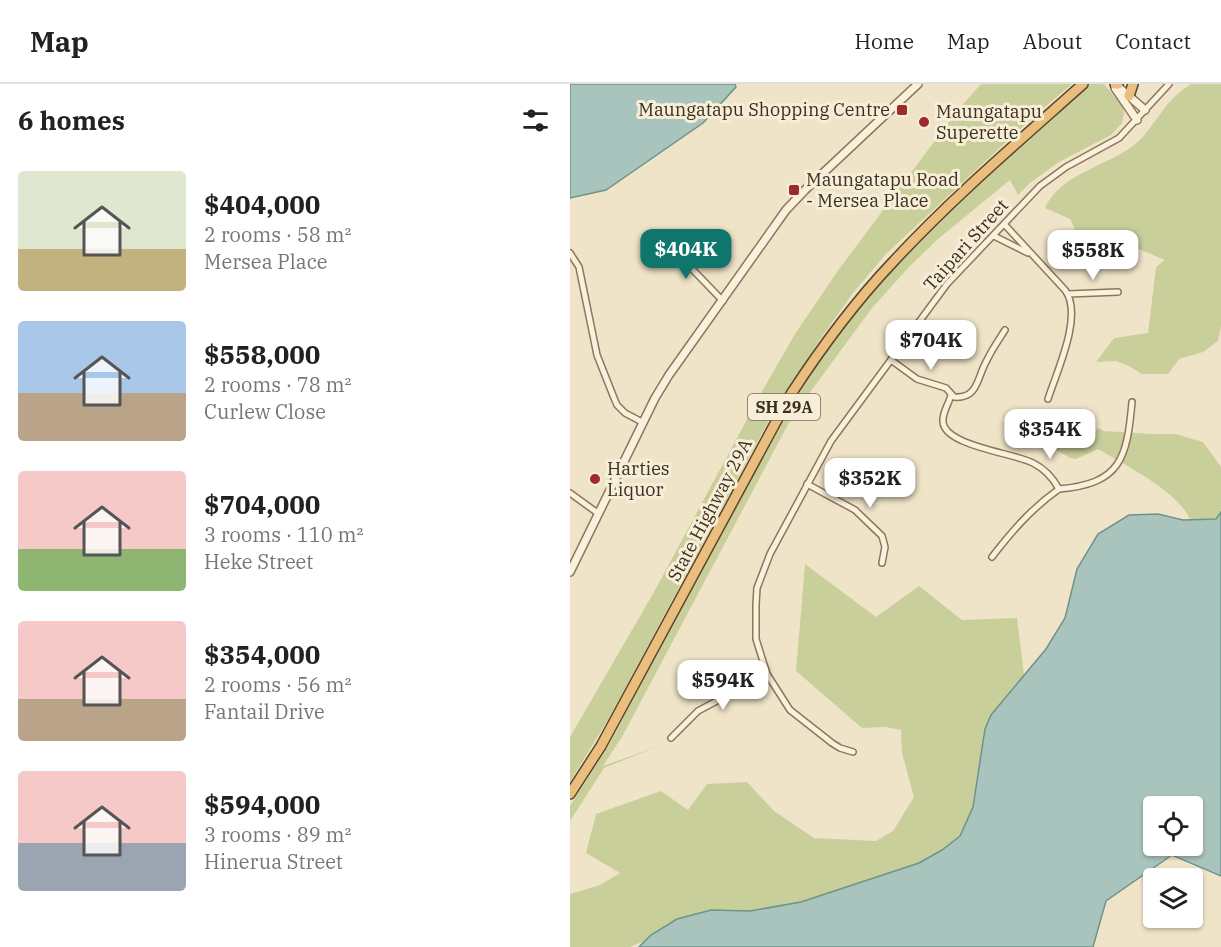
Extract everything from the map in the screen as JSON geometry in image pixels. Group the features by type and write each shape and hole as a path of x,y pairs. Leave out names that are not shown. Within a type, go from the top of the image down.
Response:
{"highway":[{"name":"State Highway 29A","path":"570,794 601,746 791,394 828,339 869,288 913,240 1083,84"},
{"path":"1129,96 1133,84"}],"street":[{"path":"570,572 642,422 669,375 790,205 918,84"},
{"path":"1116,84 1145,110"},
{"path":"1116,84 1115,88 1137,120"},
{"name":"Taipari Street","path":"853,752 840,748 790,710 767,674 756,639 757,588 770,554 831,441 947,284 966,262 1005,225 1026,200 1055,174 1109,144 1137,120 1169,84"},
{"path":"1005,225 1068,294 1072,304 1063,359 1048,399"},
{"path":"994,236 1032,255"},
{"path":"665,241 723,301"},
{"path":"570,253 579,267 597,355 614,398 625,413 642,422"},
{"path":"1068,294 1119,292"},
{"path":"891,360 917,379 946,388 951,395 958,397 970,394 980,380 986,361 1005,330"},
{"path":"951,395 943,416 947,432 965,441 1034,464 1053,478 1059,489"},
{"path":"992,557 1025,516 1059,489 1093,484 1106,477 1116,467 1128,436 1132,402"},
{"path":"807,484 855,510 882,536 885,547 882,562"},
{"path":"570,493 599,514"},
{"path":"671,738 698,711 767,674"}],"green space":[{"path":"981,84 1072,84 1032,118 886,254 853,293 774,411 609,718 570,782 570,737 654,592 795,334 837,272 957,111"},
{"path":"1089,84 1104,84 1122,106 1124,113 1122,123 1111,135 1059,162 1030,183 1018,195 1010,180 938,239 872,308 792,417 623,735 603,766 659,746 604,768 570,821 570,806 609,745 699,572 798,390 840,330 893,266 925,234"},
{"path":"1191,84 1221,84 1221,326 1218,341 1203,352 1179,359 1168,374 1142,374 1116,361 1096,362 1114,338 1148,333 1156,267 1165,260 1129,245 1123,263 1101,238 1076,231 1070,219 1045,208 1052,196 1073,178 1123,153 1138,141 1171,101"},
{"path":"1074,423 1089,440 1098,428 1104,431 1175,434 1203,442 1221,467 1221,512 1216,519 1190,520 1175,499 1163,489 1098,449 1076,459 1070,458 1038,440 1022,435"},
{"path":"1158,514 1045,842 806,947 639,947 642,942 630,947 570,947 570,894 600,885 620,873 586,853 596,814 661,791 688,810 707,784 747,782 774,811 814,838 876,841 893,831 914,797 902,753 901,730 886,727 862,728 796,671 805,564 876,617 919,586 962,620 1017,618 1024,675 1046,649 1065,618 1077,569 1098,534 1129,515"}],"water":[{"path":"570,84 735,84 736,87 703,123 606,190 570,198"},
{"path":"1221,512 1221,876 1174,856 1203,856 1203,796 1143,796 1143,856 1171,856 1153,868 1143,868 1143,875 1106,901 1093,947 639,947 651,935 677,919 711,910 750,911 801,902 919,863 960,836 973,807 985,729 991,715 1046,649 1065,618 1077,569 1098,534 1129,515 1158,514 1183,520 1216,519"}],"place":[{"name":"Maungatapu Shopping Centre","path":"902,110"},
{"name":"Maungatapu Superette","path":"924,122"},
{"name":"Maungatapu Road - Mersea Place","path":"794,190"},
{"name":"Harties Liquor","path":"595,479"}]}
